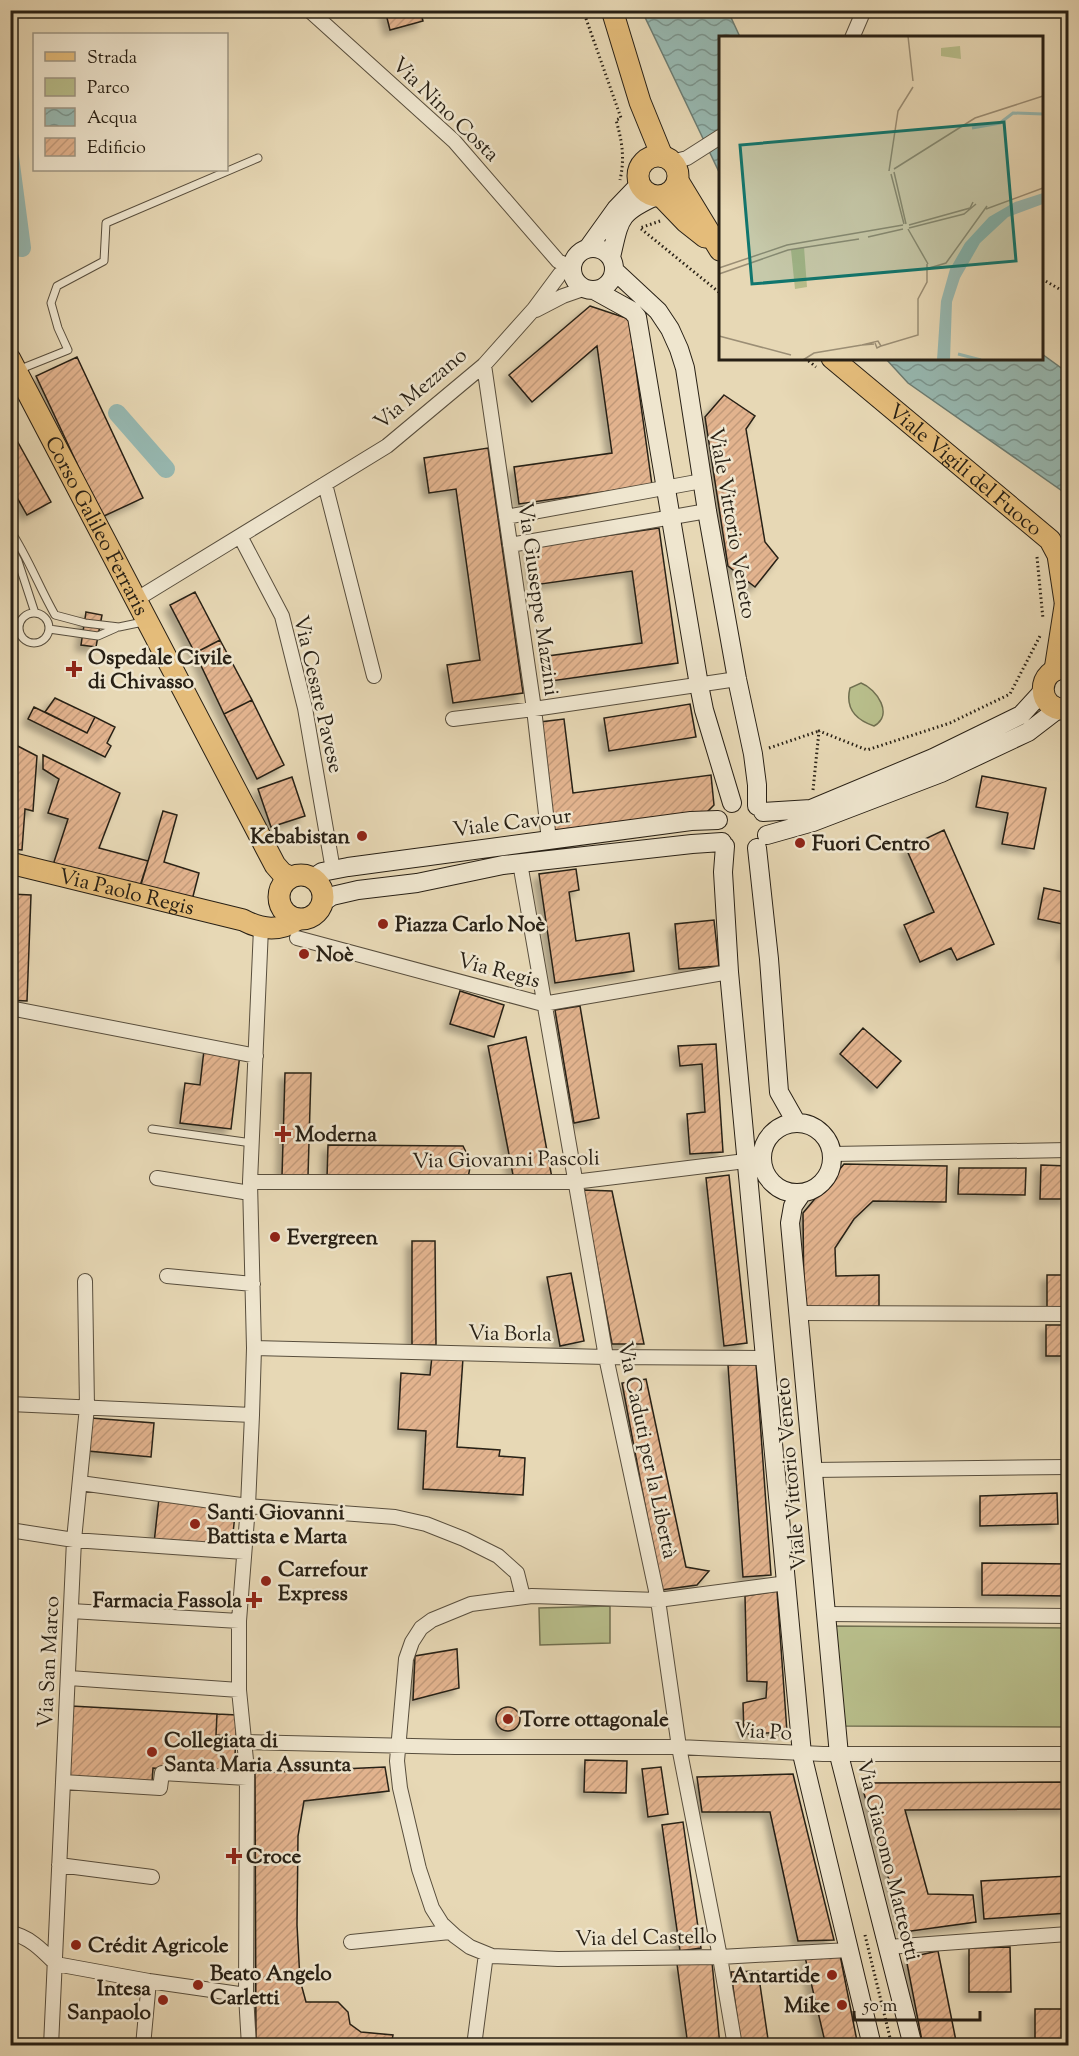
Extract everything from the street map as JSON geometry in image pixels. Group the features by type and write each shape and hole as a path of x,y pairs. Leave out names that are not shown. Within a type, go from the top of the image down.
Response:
{"main road":[{"path":"612,10 640,102 670,165 719,248"},
{"path":"670,165 638,170 644,190 719,249"},
{"path":"644,190 670,193 670,165"},
{"name":"Via Mezzano","path":"572,268 577,256 588,248 616,209 644,190"},
{"path":"613,264 620,219 638,205 644,190"},
{"path":"588,248 603,250 613,264"},
{"name":"Via Mezzano","path":"590,289 603,288 608,284 613,264"},
{"name":"Viale Vittorio Veneto","path":"613,264 658,311 670,329 685,368 707,511 753,754 760,809"},
{"path":"572,268 577,282 632,311 637,317 699,685 704,710 732,803"},
{"name":"Viale Vigili del Fuoco","path":"825,364 1050,540 1058,555 1067,598 1061,669 1045,680 1043,691"},
{"name":"Corso Galileo Ferraris","path":"13,365 275,864 282,873 285,884 280,906 291,917 297,929"},
{"path":"760,809 811,808 933,758 1021,715 1043,691 1052,707 1063,709"},
{"path":"723,844 741,853 762,841 941,773 1028,732 1063,709"},
{"path":"758,1158 771,1133 796,1122 816,1128 824,1135 830,1144 832,1154 828,1175 821,1184 812,1190 793,1193 776,1186 765,1173 744,1136 729,972 723,844 717,828 721,813 732,803 749,802 760,809 768,827 762,841 779,1092 796,1122"},
{"name":"Viale Cavour","path":"323,874 549,840 691,821 718,820"},
{"name":"Viale Cavour","path":"323,902 332,896 358,890 417,883 520,863 692,844 723,844"},
{"name":"Via Paolo Regis","path":"10,863 252,924"},
{"path":"302,874 323,874 323,902 316,914 304,919 297,929 290,925 279,928 252,924 285,884 302,874"},
{"name":"Viale Vittorio Veneto","path":"758,1158 750,1197 802,1754"},
{"name":"Viale Vittorio Veneto","path":"802,1193 793,1206 790,1223 839,1755"},
{"path":"802,1754 872,2046"},
{"name":"Via Giacomo Matteotti","path":"839,1755 913,2046"}],"street":[{"name":"Via Nino Costa","path":"309,10 454,141 558,261 572,268"},
{"path":"853,36 864,10"},
{"path":"670,165 719,138"},
{"name":"Via Mezzano","path":"137,599 387,446 484,365 532,312 560,274 572,268"},
{"name":"Via Mezzano","path":"532,312 563,296 590,289"},
{"name":"Via Giuseppe Mazzini","path":"484,365 534,709 549,840"},
{"path":"506,517 702,481"},
{"path":"325,484 374,676"},
{"path":"510,545 707,511"},
{"name":"Via Cesare Pavese","path":"240,536 282,616 305,708 323,874"},
{"path":"453,718 534,709 737,679"},
{"name":"Via Caduti per la Libertà","path":"520,863 606,1357 658,1600 679,1747 735,2046"},
{"path":"249,2046 246,1995 247,1778 239,1690 239,1621 248,1506 254,1348 250,1187 256,1056 252,924"},
{"name":"Via Regis","path":"297,929 543,1004 729,972"},
{"path":"10,1008 256,1056"},
{"path":"832,1154 1068,1150"},
{"name":"Via Giovanni Pascoli","path":"158,1178 250,1187 574,1182 758,1158"},
{"path":"167,1276 253,1284"},
{"name":"Via San Marco","path":"51,2046 74,1540 87,1407 86,1281"},
{"path":"798,1313 1068,1314"},
{"name":"Via Borla","path":"254,1348 606,1357 765,1358"},
{"path":"10,1404 252,1415"},
{"path":"813,1470 1068,1467"},
{"path":"80,1483 248,1506 395,1517 426,1524 464,1539 498,1557 517,1573 523,1597"},
{"path":"10,1530 74,1540 244,1552"},
{"name":"Via del Castello","path":"786,1583 658,1600 532,1596 471,1604 443,1614 421,1628 412,1641 406,1659 397,1761 400,1788 419,1869 432,1908 450,1932 470,1947 486,1954 558,1959 720,1957 849,1950"},
{"path":"71,1611 239,1621"},
{"path":"826,1614 1068,1616"},
{"path":"69,1678 239,1690"},
{"name":"Via Po","path":"244,1742 455,1748 679,1747 839,1755 1068,1754"},
{"path":"63,1782 160,1788 162,1773 247,1778"},
{"path":"59,1865 153,1876"},
{"path":"351,1942 450,1932"},
{"path":"10,1933 20,1934 39,1947 56,1964 149,1981 246,1995"},
{"path":"888,1947 1068,1934"},
{"path":"474,2046 486,1954"},
{"path":"143,2046 149,1981"}],"lane":[{"path":"228,171 258,158"},
{"path":"13,365 68,350 58,328 51,303 57,286 104,261 106,222 227,171"},
{"path":"10,530 24,550 40,590 55,615 85,623 119,627"},
{"path":"10,546 18,561 35,613"},
{"path":"35,613 44,617 49,629 46,636 39,642 29,642 21,637 19,628 26,615 35,613"},
{"path":"49,629 98,636 119,627 148,621"},
{"path":"152,1129 252,1143"}],"path":[{"path":"582,10 621,117 616,120 623,142 624,165 644,190"},
{"path":"1043,280 1068,294"},
{"path":"811,808 819,731 867,750 950,723 1010,694 1043,629 1037,556 1031,549"}],"green space":[{"path":"861,683 873,691 883,709 880,721 874,726 857,717 849,702 850,688"},
{"path":"610,1606 610,1643 540,1645 539,1608"},
{"path":"829,1626 1068,1628 1068,1727 841,1726"}],"water":[{"path":"642,11 728,11 740,36 719,36 719,172"},
{"path":"1043,355 1068,373 1068,495 908,383 887,360 1043,360"}],"building":[{"path":"385,10 420,10 423,21 390,30"},
{"path":"590,306 629,319 652,485 519,504 514,467 612,453 597,346 532,402 509,375"},
{"path":"77,357 143,498 102,517 36,376"},
{"path":"724,395 755,416 746,429 765,542 778,558 755,587 728,566 705,417"},
{"path":"10,428 51,502 27,515 10,485"},
{"path":"488,448 523,693 453,703 447,665 480,660 456,489 429,493 424,458"},
{"path":"659,528 678,663 551,681 548,656 642,643 632,571 534,585 529,547"},
{"path":"195,592 220,640 195,653 170,605"},
{"path":"86,612 102,615 96,647 81,645"},
{"path":"220,640 252,700 224,714 195,653"},
{"path":"55,698 95,717 87,733 45,712"},
{"path":"252,700 284,765 257,779 224,714"},
{"path":"690,704 696,737 609,751 604,718"},
{"path":"34,707 87,733 95,717 115,727 107,743 111,746 105,757 28,719"},
{"path":"564,719 573,793 711,775 714,805 707,812 553,831 540,722"},
{"path":"10,742 37,756 33,811 25,809 22,850 10,849"},
{"path":"43,755 120,793 99,848 148,861 138,892 53,865 68,819 48,813 59,779 43,769"},
{"path":"982,776 1046,788 1034,849 1002,844 1008,813 976,807"},
{"path":"292,777 305,816 271,827 258,789"},
{"path":"163,811 177,815 164,862 199,873 191,904 140,888"},
{"path":"944,830 994,944 957,960 951,948 920,962 904,925 934,912 906,848"},
{"path":"576,869 579,890 569,892 576,941 629,933 634,971 555,983 539,874"},
{"path":"1044,888 1068,893 1068,925 1038,919"},
{"path":"10,894 31,895 27,1001 10,1000"},
{"path":"714,920 719,966 679,969 675,924"},
{"path":"1068,933 1068,956 1064,955"},
{"path":"460,991 504,1005 494,1037 450,1024"},
{"path":"580,1006 599,1118 574,1123 555,1010"},
{"path":"863,1028 901,1061 877,1088 840,1054"},
{"path":"526,1037 552,1178 513,1175 488,1046"},
{"path":"716,1044 723,1152 690,1154 687,1114 705,1112 702,1064 680,1066 678,1046"},
{"path":"204,1050 240,1054 231,1129 180,1123 185,1083 200,1085"},
{"path":"285,1073 311,1073 308,1176 282,1176"},
{"path":"328,1145 463,1146 471,1162 468,1178 327,1178"},
{"path":"844,1164 947,1166 946,1202 873,1201 854,1219 835,1248 836,1276 879,1275 879,1306 804,1307 803,1213"},
{"path":"1041,1165 1068,1166 1068,1199 1040,1199"},
{"path":"959,1168 1026,1168 1025,1195 958,1194"},
{"path":"729,1175 747,1343 724,1346 706,1178"},
{"path":"583,1190 612,1191 644,1344 612,1344"},
{"path":"412,1241 435,1241 436,1345 412,1345"},
{"path":"571,1273 584,1341 560,1346 547,1277"},
{"path":"1047,1275 1068,1275 1068,1307 1047,1307"},
{"path":"1046,1325 1068,1325 1068,1356 1046,1356"},
{"path":"432,1356 463,1358 457,1447 500,1450 499,1456 525,1458 523,1495 423,1489 426,1431 398,1429 401,1373 430,1375"},
{"path":"756,1363 771,1575 743,1577 728,1365"},
{"path":"646,1379 686,1567 709,1571 697,1585 661,1590 622,1383"},
{"path":"91,1418 154,1423 151,1457 88,1451"},
{"path":"1057,1493 1058,1524 980,1526 980,1496"},
{"name":"Santi Giovanni Battista e Marta","path":"159,1498 236,1506 231,1551 154,1543"},
{"path":"982,1563 1068,1564 1068,1596 982,1595"},
{"path":"777,1591 787,1732 744,1734 743,1703 766,1698 767,1682 747,1681 745,1596"},
{"path":"457,1649 459,1688 413,1700 415,1656"},
{"name":"Collegiata di Santa Maria Assunta","path":"71,1706 217,1714 216,1735 236,1737 234,1773 153,1768 152,1782 67,1777"},
{"name":"Torre ottagonale","path":"508,1707 517,1710 520,1719 517,1728 508,1731 499,1728 496,1719 499,1710"},
{"path":"217,1714 237,1715 236,1737 216,1735"},
{"path":"585,1760 627,1761 626,1793 584,1792"},
{"path":"385,1767 389,1791 304,1801 298,1836 297,1925 300,1980 306,2002 338,2002 348,2012 350,2024 361,2032 393,2035 391,2046 256,2046 255,1773"},
{"path":"661,1767 668,1814 648,1817 642,1769"},
{"path":"793,1774 834,1940 798,1941 770,1812 702,1812 697,1777"},
{"path":"1068,1782 1068,1809 905,1810 928,1894 973,1895 976,1922 904,1932 861,1783"},
{"path":"683,1822 701,1948 680,1951 662,1825"},
{"path":"1068,1876 1068,1913 984,1919 981,1881"},
{"path":"1010,1947 1011,1992 969,1992 969,1948"},
{"path":"938,1951 956,2041 923,2046 906,1958"},
{"path":"840,1955 858,2046 826,2046 805,1957"},
{"path":"712,1962 720,2046 688,2046 677,1964"},
{"path":"758,1971 769,2046 741,2046 731,1972"},
{"path":"1035,2009 1068,2009 1068,2043 1035,2043"},
{"path":"163,2041 222,2046 162,2046"}],"waterway":[{"path":"10,157 22,248"},
{"path":"117,413 166,469"}],"place":[{"name":"Ospedale Civile di Chivasso","path":"74,669"},
{"name":"Kebabistan","path":"362,836"},
{"name":"Fuori Centro","path":"800,843"},
{"name":"Piazza Carlo Noè","path":"383,924"},
{"name":"Noè","path":"304,954"},
{"name":"Moderna","path":"283,1134"},
{"name":"Evergreen","path":"275,1237"},
{"name":"Santi Giovanni Battista e Marta","path":"195,1524"},
{"name":"Carrefour Express","path":"266,1581"},
{"name":"Farmacia Fassola","path":"254,1600"},
{"name":"Torre ottagonale","path":"508,1719"},
{"name":"Collegiata di Santa Maria Assunta","path":"152,1752"},
{"name":"Croce","path":"234,1856"},
{"name":"Crédit Agricole","path":"76,1945"},
{"name":"Antartide","path":"832,1975"},
{"name":"Beato Angelo Carletti","path":"198,1985"},
{"name":"Intesa Sanpaolo","path":"163,2000"},
{"name":"Mike","path":"842,2005"}]}
